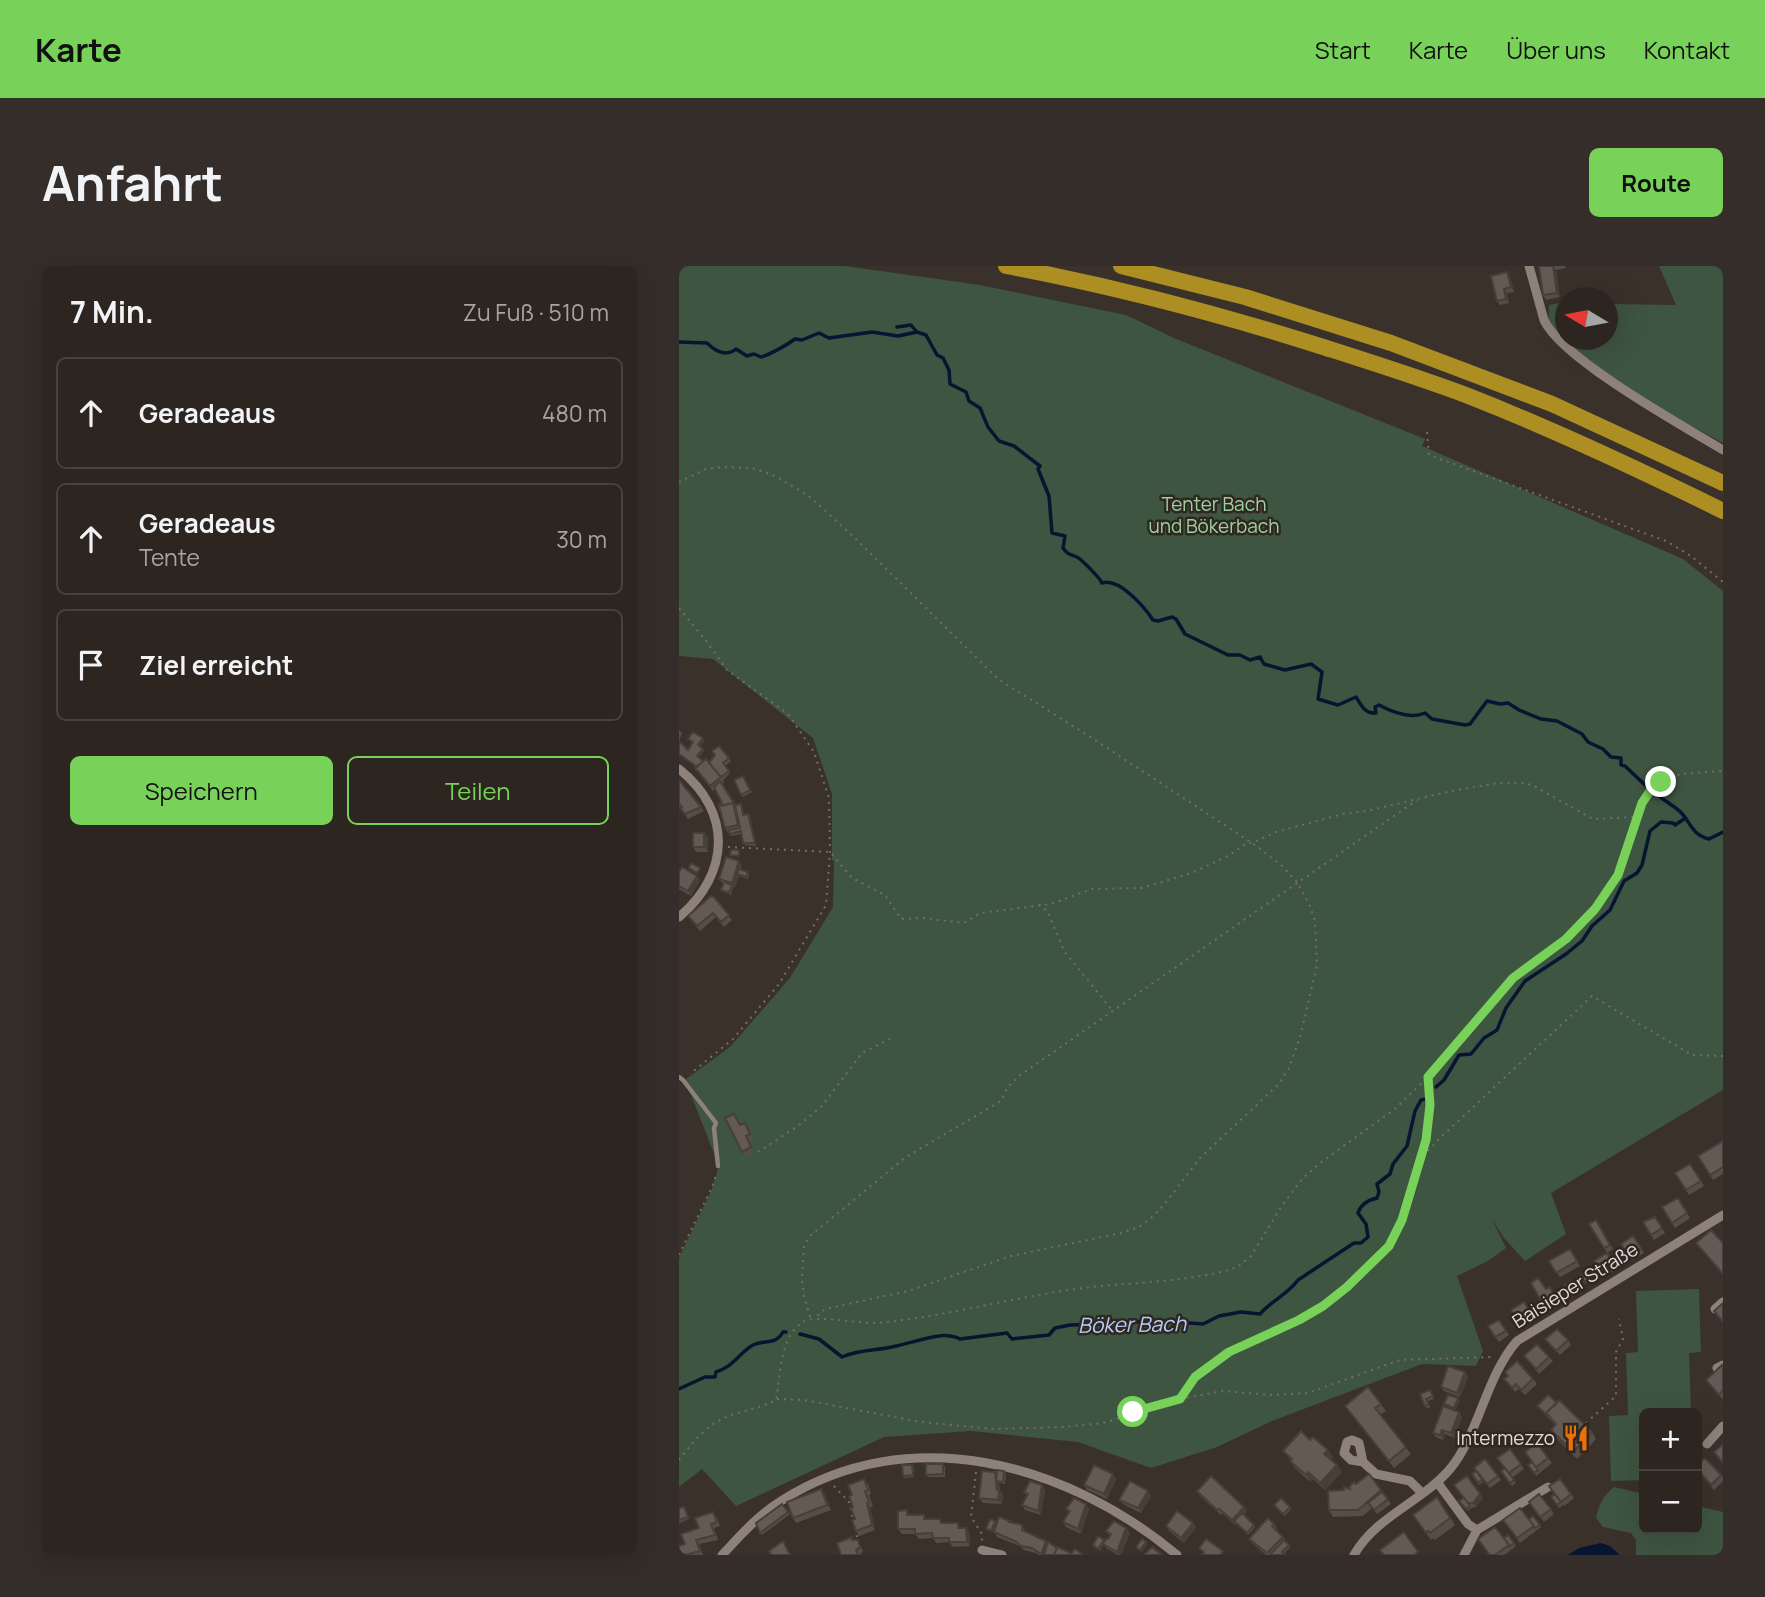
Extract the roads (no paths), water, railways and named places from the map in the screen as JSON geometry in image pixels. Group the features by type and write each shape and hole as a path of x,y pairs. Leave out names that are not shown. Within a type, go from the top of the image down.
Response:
{"highway":[{"path":"1006,266 1186,306 1387,367 1539,426 1630,465 1723,510"},
{"path":"1121,266 1245,297 1391,343 1552,404 1723,483"}],"street":[{"path":"1529,266 1544,320 1555,336 1580,358 1630,393 1723,450"},
{"path":"679,769 704,793 711,806 718,846 716,863 708,885 692,906 679,917"},
{"name":"Baisieper Straße","path":"1354,1555 1371,1533 1437,1482 1455,1462 1504,1357 1521,1337 1722,1217"},
{"path":"1707,1444 1723,1426"},
{"path":"722,1555 768,1510 799,1490 829,1476 890,1460 950,1457 1024,1472 1071,1489 1117,1513 1177,1555"},
{"path":"1363,1462 1376,1474 1410,1481 1421,1492"},
{"path":"1437,1482 1468,1524 1477,1530"},
{"path":"1464,1555 1477,1530 1548,1487"},
{"path":"982,1549 1002,1555"}],"lane":[{"path":"681,1078 716,1123 714,1128 718,1166"}],"water":[{"path":"1601,1543 1610,1546 1620,1555 1568,1555 1579,1548"}],"waterway":[{"path":"897,327 911,325 916,331"},
{"path":"679,342 707,343 721,352 729,353 736,349 747,356 754,354 761,357 795,339 802,340 819,333 829,338 872,332 898,336 917,332 926,335 949,370 950,384 966,392 969,401 980,408 988,427 999,441 1014,446 1040,466 1038,469 1049,496 1052,533 1065,536 1063,548 1082,561 1102,583 1116,585 1130,594 1153,620 1172,617 1185,634 1228,655 1240,655 1250,660 1260,657 1264,664 1285,670 1311,664 1322,672 1318,699 1338,705 1356,697 1364,708 1372,713 1376,713 1375,707 1379,705 1402,714 1425,713 1432,719 1465,725 1470,724 1487,701 1508,703 1541,719 1557,721 1582,734 1588,742 1603,749 1611,757 1621,758 1621,765 1645,785"},
{"path":"1654,792 1682,813 1702,837 1709,839 1723,832"},
{"name":"Böker Bach","path":"1436,1087 1444,1080 1459,1055 1471,1054 1484,1038 1497,1030 1506,1008 1525,981 1582,941 1592,926 1610,910 1624,881 1637,873 1642,865 1650,831 1661,822 1675,825 1684,819"},
{"name":"Böker Bach","path":"800,1334 819,1339 842,1357 941,1336 960,1339 1007,1333 1012,1339 1049,1335 1055,1328 1070,1325 1149,1320 1203,1324 1219,1316 1241,1312 1260,1314 1298,1280 1354,1243 1361,1243 1368,1237 1366,1224 1358,1213 1359,1210 1365,1203 1377,1198 1377,1184 1390,1174 1393,1164 1407,1146 1415,1111 1421,1100 1426,1099"},
{"name":"Böker Bach","path":"679,1389 705,1377 715,1377 716,1372 727,1367 753,1345 773,1341 786,1332"}],"place":[{"name":"Intermezzo","path":"1576,1438"}],"park label":[{"name":"Tenter Bach und Bökerbach","path":"1214,515"}]}
